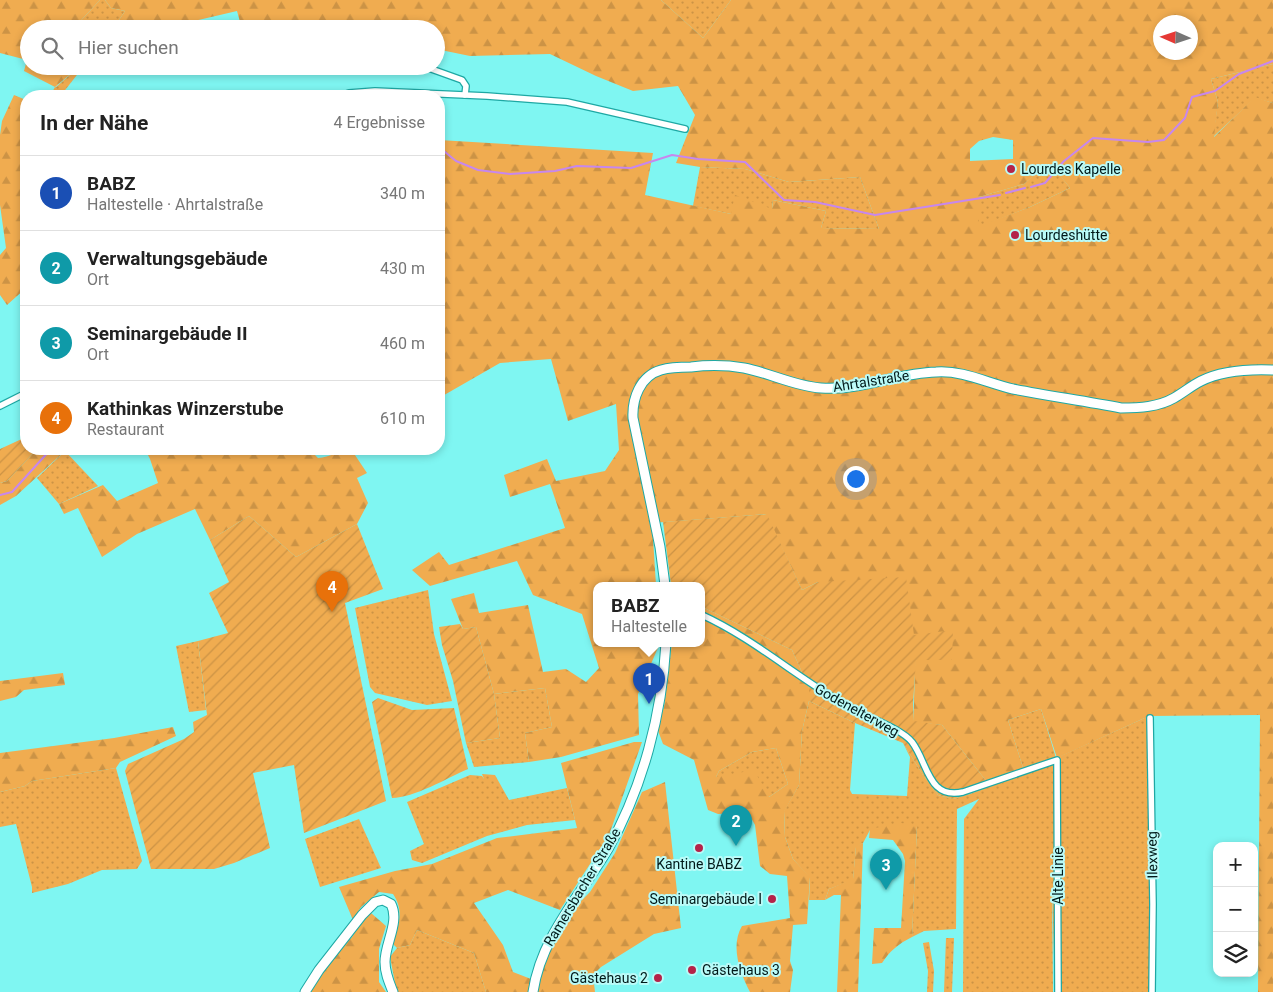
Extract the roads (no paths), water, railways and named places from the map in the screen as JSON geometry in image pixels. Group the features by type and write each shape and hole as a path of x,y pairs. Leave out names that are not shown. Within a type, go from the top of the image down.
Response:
{"main road":[{"name":"Ahrtalstraße","path":"665,582 660,547 632,408 640,386 659,370 698,366 734,367 756,371 806,386 821,388 837,388 874,383 914,374 952,372 1011,388 1121,408 1137,408 1151,406 1173,398 1202,381 1213,377 1249,369 1273,370"},
{"name":"Ramersbacher Straße","path":"533,992 538,969 550,940 608,849 630,803 654,726 663,682 666,647"},
{"path":"305,992 319,970 362,914 375,902 383,900 391,904 394,920 386,949 385,961 385,970 393,992"}],"street":[{"path":"445,74 462,80 466,86 465,95"},
{"path":"445,94 567,102 684,129"},
{"path":"0,406 20,396"},
{"name":"Godenelterweg","path":"705,617 744,637 804,680 846,705 897,731 912,742 929,776 944,792 954,794 963,792 1057,760"},
{"name":"Ilexweg","path":"1150,718 1153,904 1152,992"},
{"name":"Alte Linie","path":"1057,760 1058,992"}],"waterway":[{"path":"1031,187 1045,183 1064,161 1093,138 1148,142 1164,140 1185,118 1192,97 1215,91 1239,74 1273,61"},
{"path":"445,152 456,161 478,170 510,174 555,171 577,166 631,168 672,155 745,162 784,200 815,202 875,215 1000,195"},
{"path":"1006,193 1025,188"},
{"path":"0,495 12,492 46,455"}],"place":[{"name":"Lourdes Kapelle","path":"1011,169"},
{"name":"Lourdeshütte","path":"1015,235"},
{"name":"Kathinkas Winzerstube","path":"332,612"},
{"name":"BABZ","path":"649,704"},
{"name":"Verwaltungsgebäude","path":"736,846"},
{"name":"Kantine BABZ","path":"699,848"},
{"name":"Seminargebäude II","path":"886,890"},
{"name":"Seminargebäude I","path":"772,899"},
{"name":"Gästehaus 3","path":"692,970"},
{"name":"Gästehaus 2","path":"658,978"}]}
